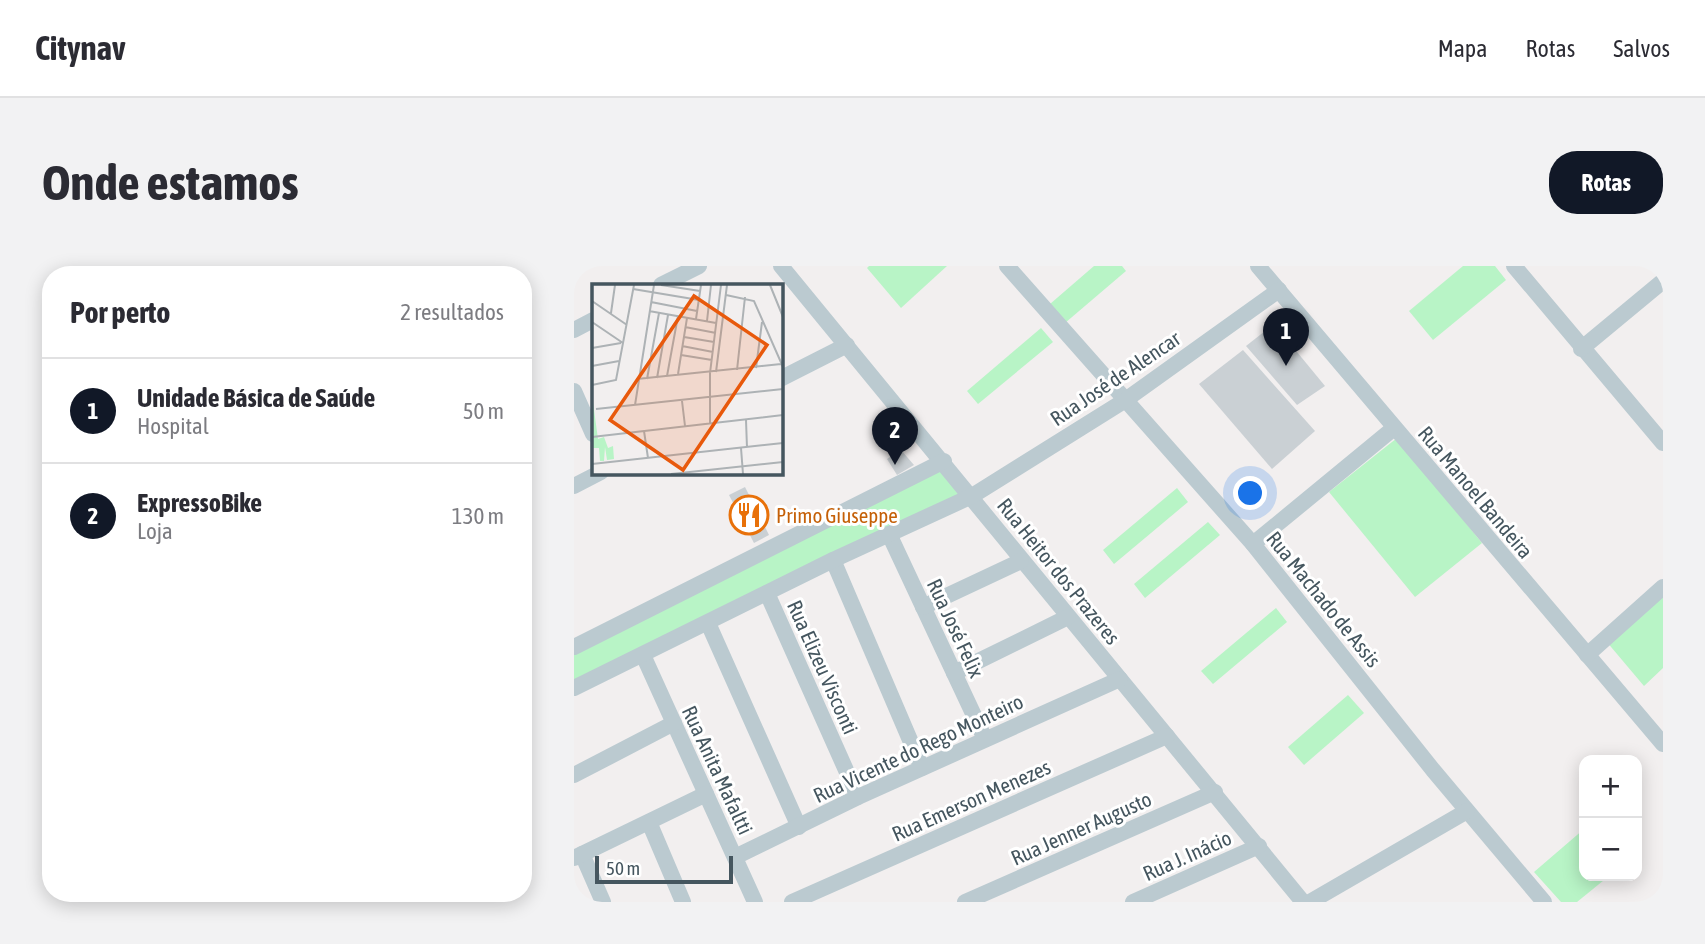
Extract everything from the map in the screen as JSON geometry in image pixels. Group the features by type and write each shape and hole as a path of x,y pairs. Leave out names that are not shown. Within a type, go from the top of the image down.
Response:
{"street":[{"path":"664,284 699,266"},
{"name":"Rua Heitor dos Prazeres","path":"782,266 1303,902"},
{"name":"Rua Machado de Assis","path":"1007,266 1253,544 1467,811 1544,902"},
{"name":"Rua Manoel Bandeira","path":"1258,266 1663,744"},
{"path":"1514,266 1581,349 1663,443"},
{"path":"1581,349 1663,281"},
{"name":"Rua José de Alencar","path":"574,688 833,560 972,496 1124,401 1279,290"},
{"path":"574,330 592,321"},
{"path":"782,378 847,345"},
{"path":"574,391 592,432"},
{"path":"1253,544 1394,428"},
{"path":"574,647 944,461"},
{"path":"574,486 597,474"},
{"name":"Rua José Felix","path":"889,534 985,739"},
{"path":"833,560 922,768"},
{"path":"923,607 1021,561"},
{"path":"1587,655 1663,587"},
{"name":"Rua Elizeu Visconti","path":"766,593 858,797"},
{"path":"954,673 1068,617"},
{"path":"708,623 799,827"},
{"name":"Rua Anita Mafaltti","path":"643,655 755,902"},
{"name":"Rua Vicente do Rego Monteiro","path":"735,857 858,797 1120,679"},
{"path":"574,775 674,723"},
{"name":"Rua Emerson Menezes","path":"792,902 1167,736"},
{"name":"Rua Jenner Augusto","path":"965,902 1215,792"},
{"path":"603,902 578,856 706,794"},
{"path":"1310,902 1467,811"},
{"path":"649,822 683,902"},
{"name":"Rua J. Inácio","path":"1133,902 1259,846"}],"green space":[{"path":"947,266 901,308 867,268"},
{"path":"1094,266 1122,266 1126,271 1065,323 1050,304"},
{"path":"1463,266 1495,266 1506,280 1433,340 1409,311"},
{"path":"1041,328 1053,342 978,404 967,391"},
{"path":"1397,438 1482,543 1415,597 1329,492"},
{"path":"944,461 972,496 574,688 574,647"},
{"path":"1177,488 1188,502 1114,564 1103,550"},
{"path":"1208,522 1220,535 1145,598 1134,584"},
{"path":"1663,585 1663,668 1644,686 1606,641"},
{"path":"1276,608 1287,622 1213,684 1201,671"},
{"path":"1348,695 1364,713 1304,765 1288,747"},
{"path":"1579,833 1579,881 1603,881 1577,902 1561,902 1534,872"}],"building":[{"path":"1274,324 1325,386 1297,405 1246,346"},
{"path":"1243,350 1315,431 1272,469 1199,384"},
{"path":"901,450 914,465 897,475 887,459"},
{"name":"Primo Giuseppe","path":"745,487 769,535 754,543 729,495"}],"place":[{"name":"Unidade Básica de Saúde","path":"1286,366"},
{"name":"ExpressoBike","path":"895,465"},
{"name":"Primo Giuseppe","path":"749,515"}]}
